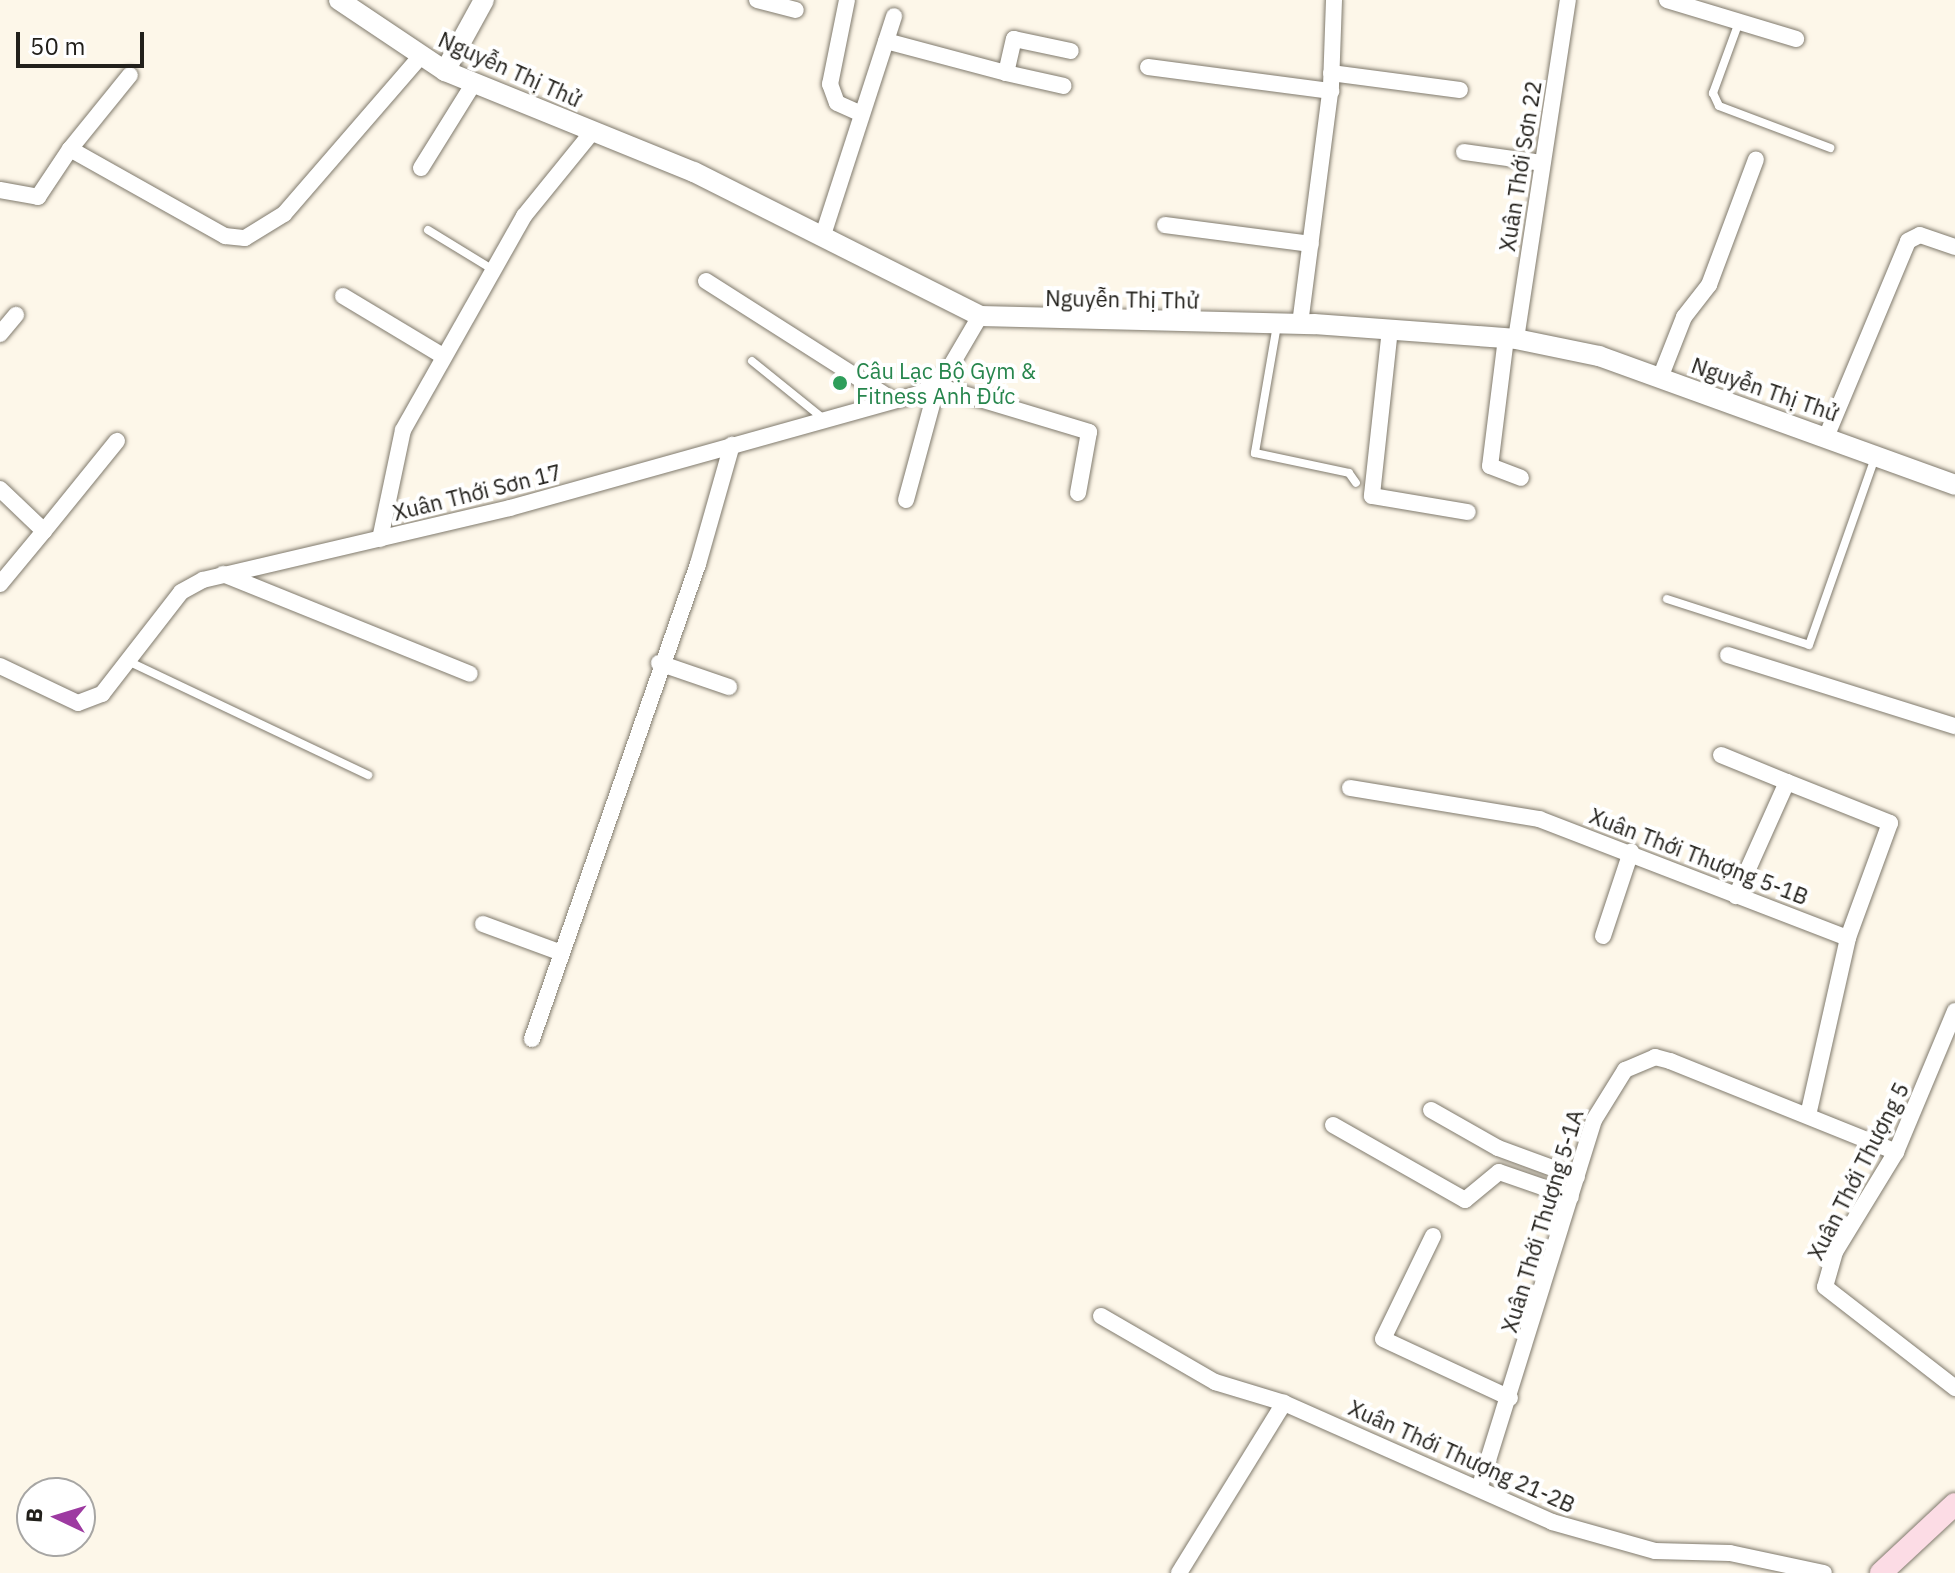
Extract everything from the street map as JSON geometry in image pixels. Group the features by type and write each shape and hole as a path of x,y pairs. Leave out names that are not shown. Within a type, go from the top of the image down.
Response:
{"main road":[{"path":"1881,1573 1951,1513"}],"street":[{"name":"Nguyễn Thị Thử","path":"339,0 445,71 593,131 823,235 980,316 1300,324 1511,339 1660,378 1877,453 1955,485"},
{"path":"445,71 484,0"},
{"path":"757,0 796,10"},
{"path":"847,0 830,84 837,103 862,114"},
{"path":"1300,324 1331,82 1334,0"},
{"name":"Xuân Thới Sơn 22","path":"1521,478 1490,466 1568,0"},
{"path":"1667,0 1796,39"},
{"path":"823,235 894,16"},
{"path":"1006,73 1014,39 1071,51"},
{"path":"886,41 1064,86"},
{"path":"70,149 225,236 245,238 284,214 421,56"},
{"path":"1148,67 1460,90"},
{"path":"0,190 38,197 70,149 130,75"},
{"path":"421,168 474,83"},
{"path":"380,539 403,430 492,269 593,131"},
{"path":"1464,152 1542,163"},
{"path":"1660,378 1684,317 1709,285 1756,159"},
{"path":"1165,225 1311,244"},
{"path":"1827,435 1908,241 1920,235 1955,247"},
{"path":"706,281 893,400"},
{"path":"343,296 443,356"},
{"path":"0,334 16,315"},
{"path":"906,500 937,386 980,316"},
{"path":"1390,329 1372,496 1468,512"},
{"path":"937,386 1089,432 1078,493"},
{"name":"Xuân Thới Sơn 17","path":"0,666 78,703 102,694 181,592 223,574 380,539 732,445 937,386"},
{"path":"0,584 117,441"},
{"path":"532,1039 659,663 698,564 732,445"},
{"path":"0,489 44,531"},
{"path":"223,574 470,674"},
{"path":"1728,655 1955,726"},
{"path":"659,663 729,687"},
{"path":"1721,755 1890,823 1848,938 1808,1116"},
{"path":"1736,896 1787,782"},
{"name":"Xuân Thới Thượng 5-1B","path":"1350,788 1539,819 1848,938"},
{"path":"1603,936 1631,852"},
{"path":"483,924 559,952"},
{"name":"Xuân Thới Thượng 5","path":"1955,1011 1896,1152 1835,1252 1825,1287 1955,1388"},
{"name":"Xuân Thới Thượng 5-1A","path":"1480,1486 1577,1177 1607,1092 1625,1070 1655,1057 1896,1152"},
{"path":"1431,1110 1498,1148 1577,1177"},
{"path":"1333,1125 1465,1200 1499,1172 1571,1197"},
{"path":"1433,1236 1383,1339 1510,1398"},
{"name":"Xuân Thới Thượng 21-2B","path":"1101,1316 1215,1382 1284,1403 1480,1486 1552,1522 1624,1545 1730,1553 1824,1573"},
{"path":"1179,1573 1284,1403"}],"lane":[{"path":"1739,22 1713,93 1719,106 1830,148"},
{"path":"428,230 492,269"},
{"path":"1278,325 1255,453 1349,473 1356,483"},
{"path":"752,361 824,419"},
{"path":"1667,599 1809,645 1877,453"},
{"path":"128,661 368,775"}],"place":[{"name":"Câu Lạc Bộ Gym & Fitness Anh Đức","path":"840,383"}]}
